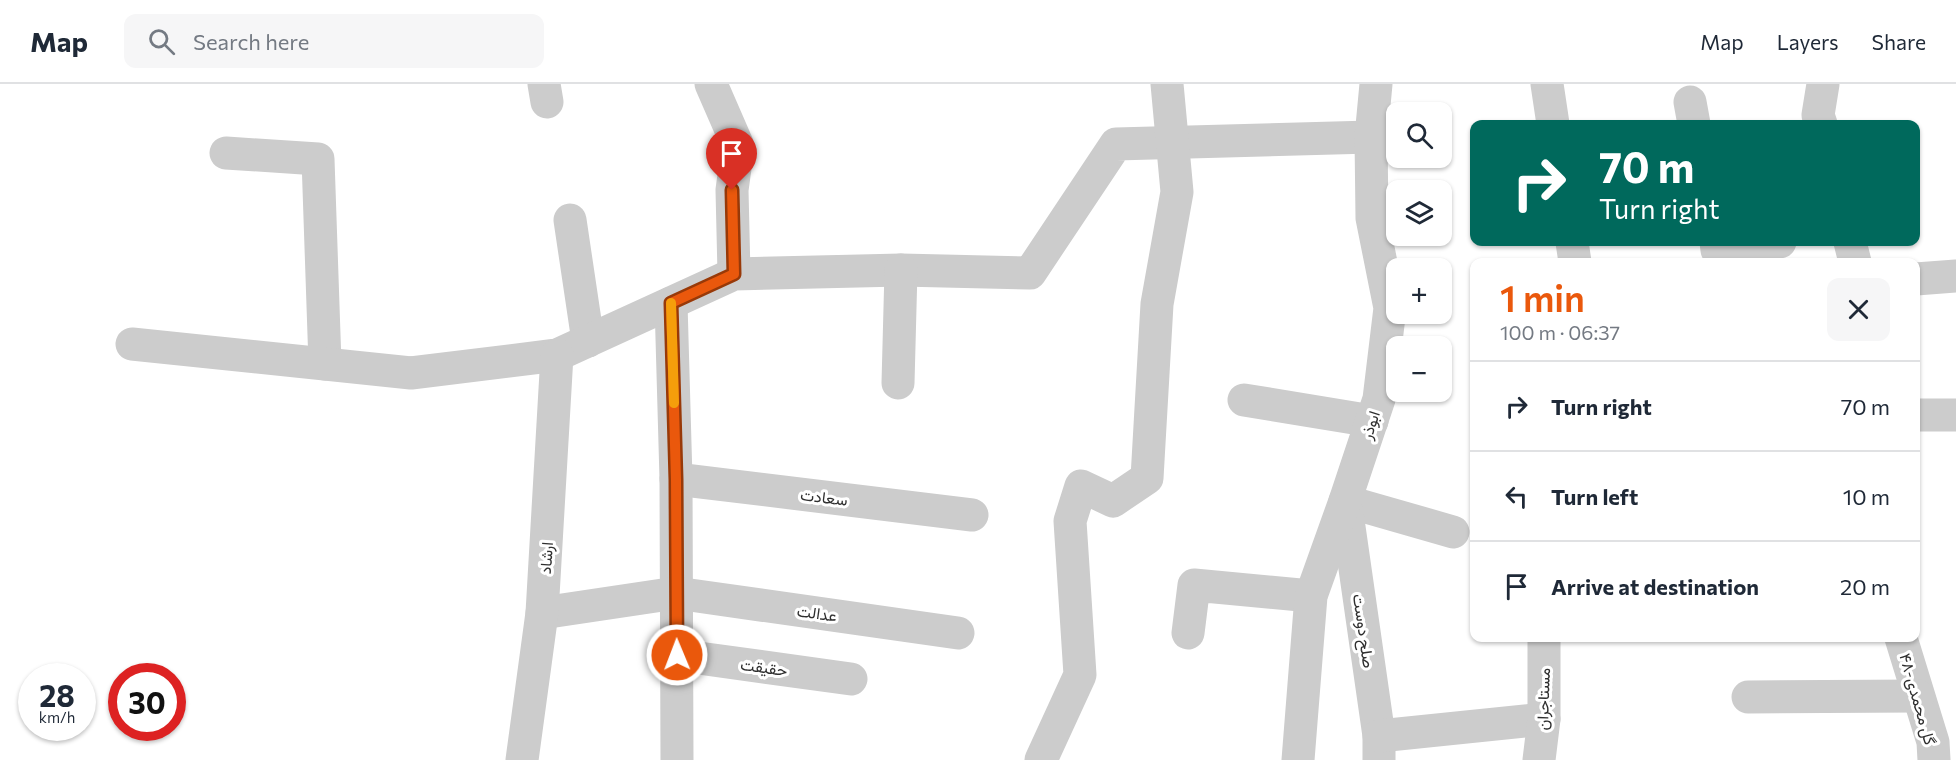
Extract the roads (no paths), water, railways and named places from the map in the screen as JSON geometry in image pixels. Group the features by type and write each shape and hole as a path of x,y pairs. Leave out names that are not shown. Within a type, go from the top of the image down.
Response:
{"street":[{"path":"711,84 738,146 732,190 734,274"},
{"path":"1041,760 1080,675 1070,521 1081,486 1113,501 1147,478 1157,304 1177,192 1167,84"},
{"name":"ابوذر","path":"1298,760 1311,596 1346,501 1379,399 1390,309 1372,218 1371,136 1376,84"},
{"path":"1547,84 1552,120"},
{"path":"1820,120 1818,115 1823,84"},
{"path":"132,344 411,373 557,355 734,274 901,270 1030,273 1116,144 1371,136"},
{"path":"226,153 318,159 325,364"},
{"path":"570,220 588,341"},
{"path":"1716,246 1717,250 1748,246"},
{"path":"898,383 901,270"},
{"path":"1920,279 1956,276"},
{"path":"671,303 676,480 677,760"},
{"name":"ارشاد","path":"522,760 542,613 557,355"},
{"path":"1244,400 1372,421"},
{"path":"1920,415 1956,415"},
{"name":"سعادت","path":"676,480 972,515"},
{"path":"1346,501 1448,534"},
{"name":"صلح دوست","path":"1346,501 1379,748"},
{"path":"1188,633 1194,585 1311,596"},
{"name":"عدالت","path":"542,613 676,593 958,633"},
{"name":"مستاجران","path":"1539,760 1544,719 1544,642"},
{"name":"۴۸-گل محمدی","path":"1902,642 1933,742 1934,760"},
{"name":"حقیقت","path":"677,655 851,679"},
{"path":"1748,697 1918,696"},
{"path":"1379,748 1544,719"}]}
